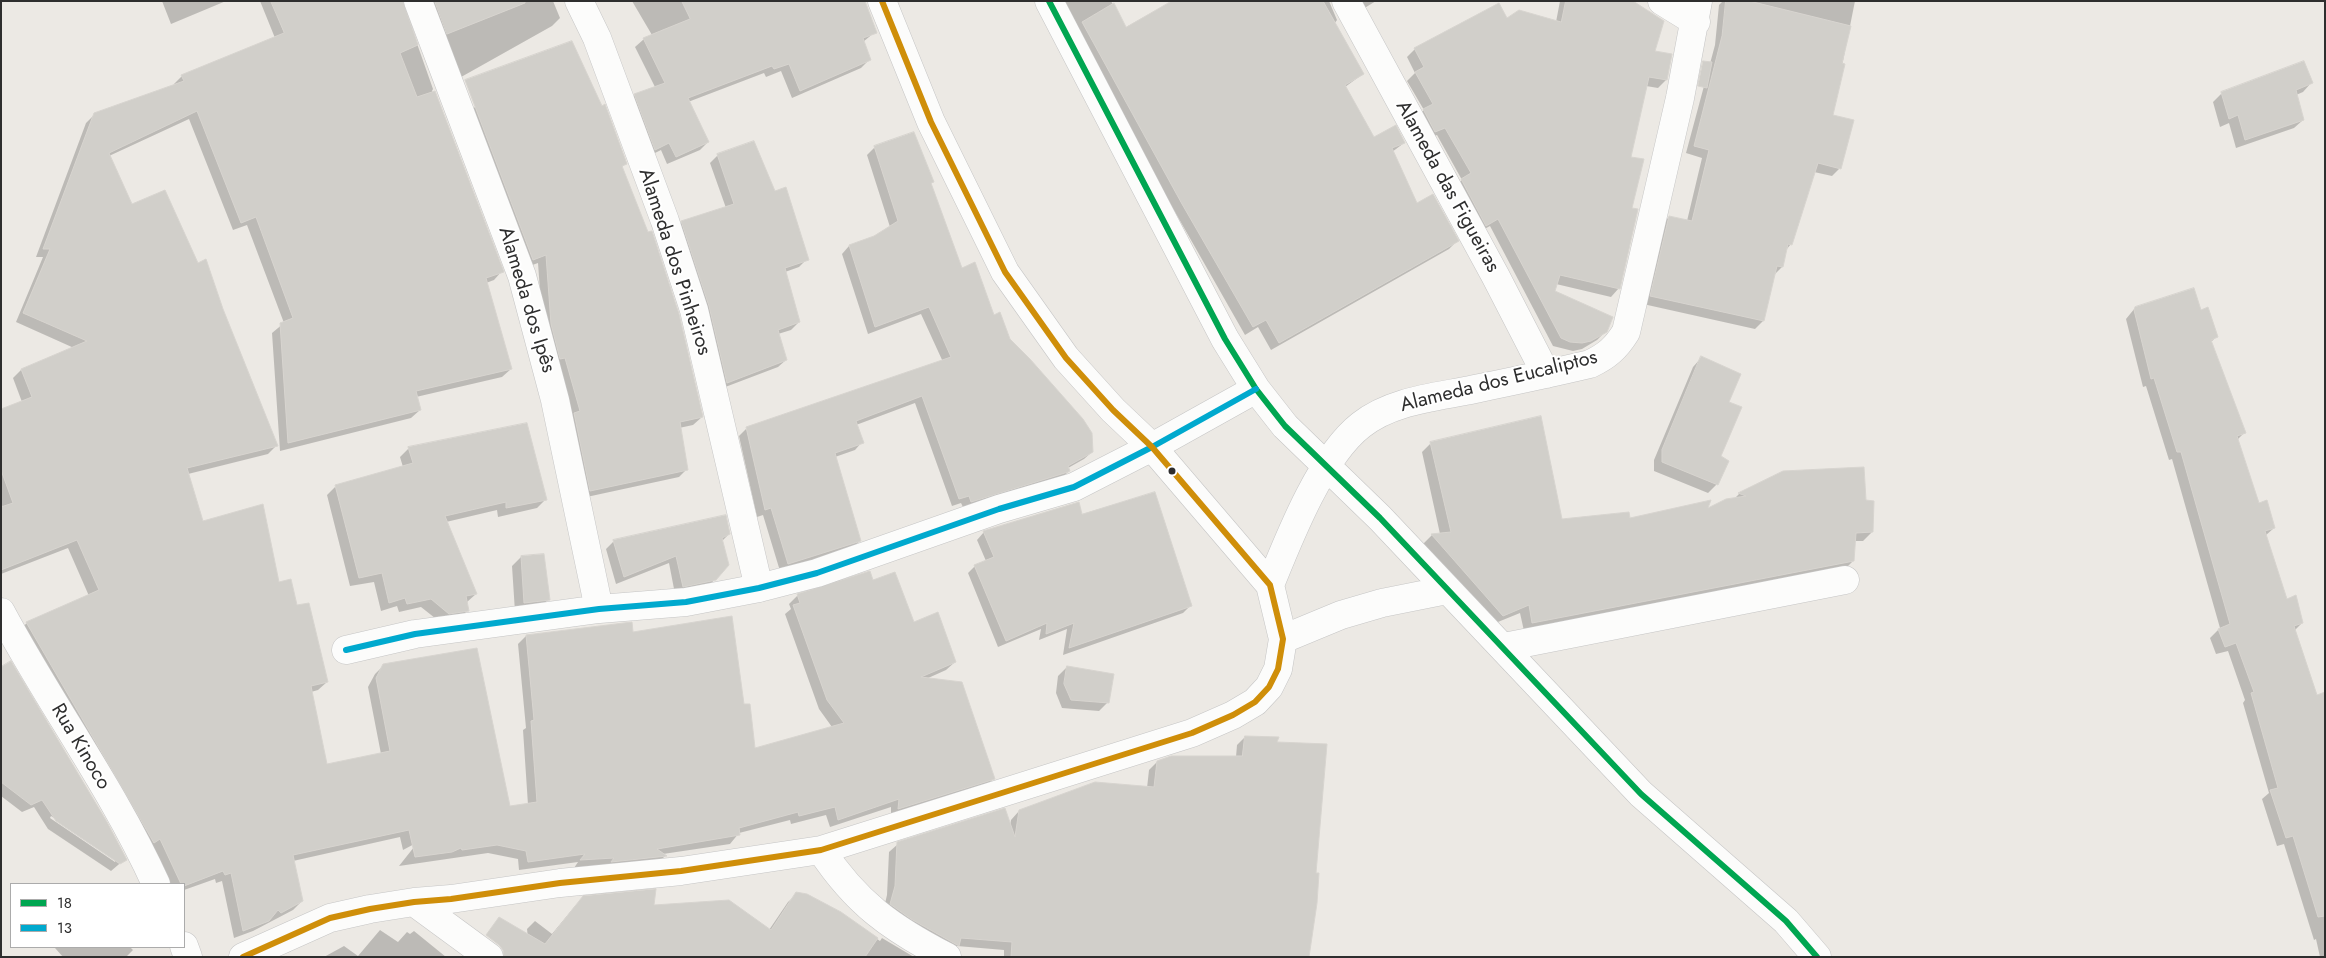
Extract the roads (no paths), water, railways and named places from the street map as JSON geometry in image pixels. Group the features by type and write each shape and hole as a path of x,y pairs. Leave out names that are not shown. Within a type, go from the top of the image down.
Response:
{"street":[{"name":"Alameda dos Ipês","path":"418,1 522,276 555,400 599,609"},
{"name":"Alameda dos Pinheiros","path":"579,1 596,38 665,221 694,310 759,588"},
{"path":"243,957 330,918 414,902 451,899 560,883 681,871 821,850 1192,733 1233,715 1255,702 1268,687 1278,669 1282,639 1270,585 1152,448 1113,410 1066,358 1005,272 931,122 882,1"},
{"path":"1049,1 1225,339 1256,389 1285,426 1380,518 1641,794 1786,922 1817,957"},
{"name":"Alameda das Figueiras","path":"1346,1 1496,277 1546,374"},
{"path":"1662,1 1697,11"},
{"name":"Alameda dos Eucaliptos","path":"1270,585 1294,525 1327,466 1341,444 1361,425 1384,410 1590,364 1606,356 1626,332 1680,98 1697,11"},
{"path":"346,650 415,634 599,609 686,602 759,588 817,573 999,509 1074,487 1152,448 1256,389"},
{"path":"1504,647 1845,580"},
{"path":"1282,639 1341,615 1382,603 1448,590"},
{"name":"Rua Kinoco","path":"1,612 27,661 99,774 155,883"},
{"path":"821,850 839,878 869,908 906,936 947,957"},
{"path":"414,902 489,957"}]}
